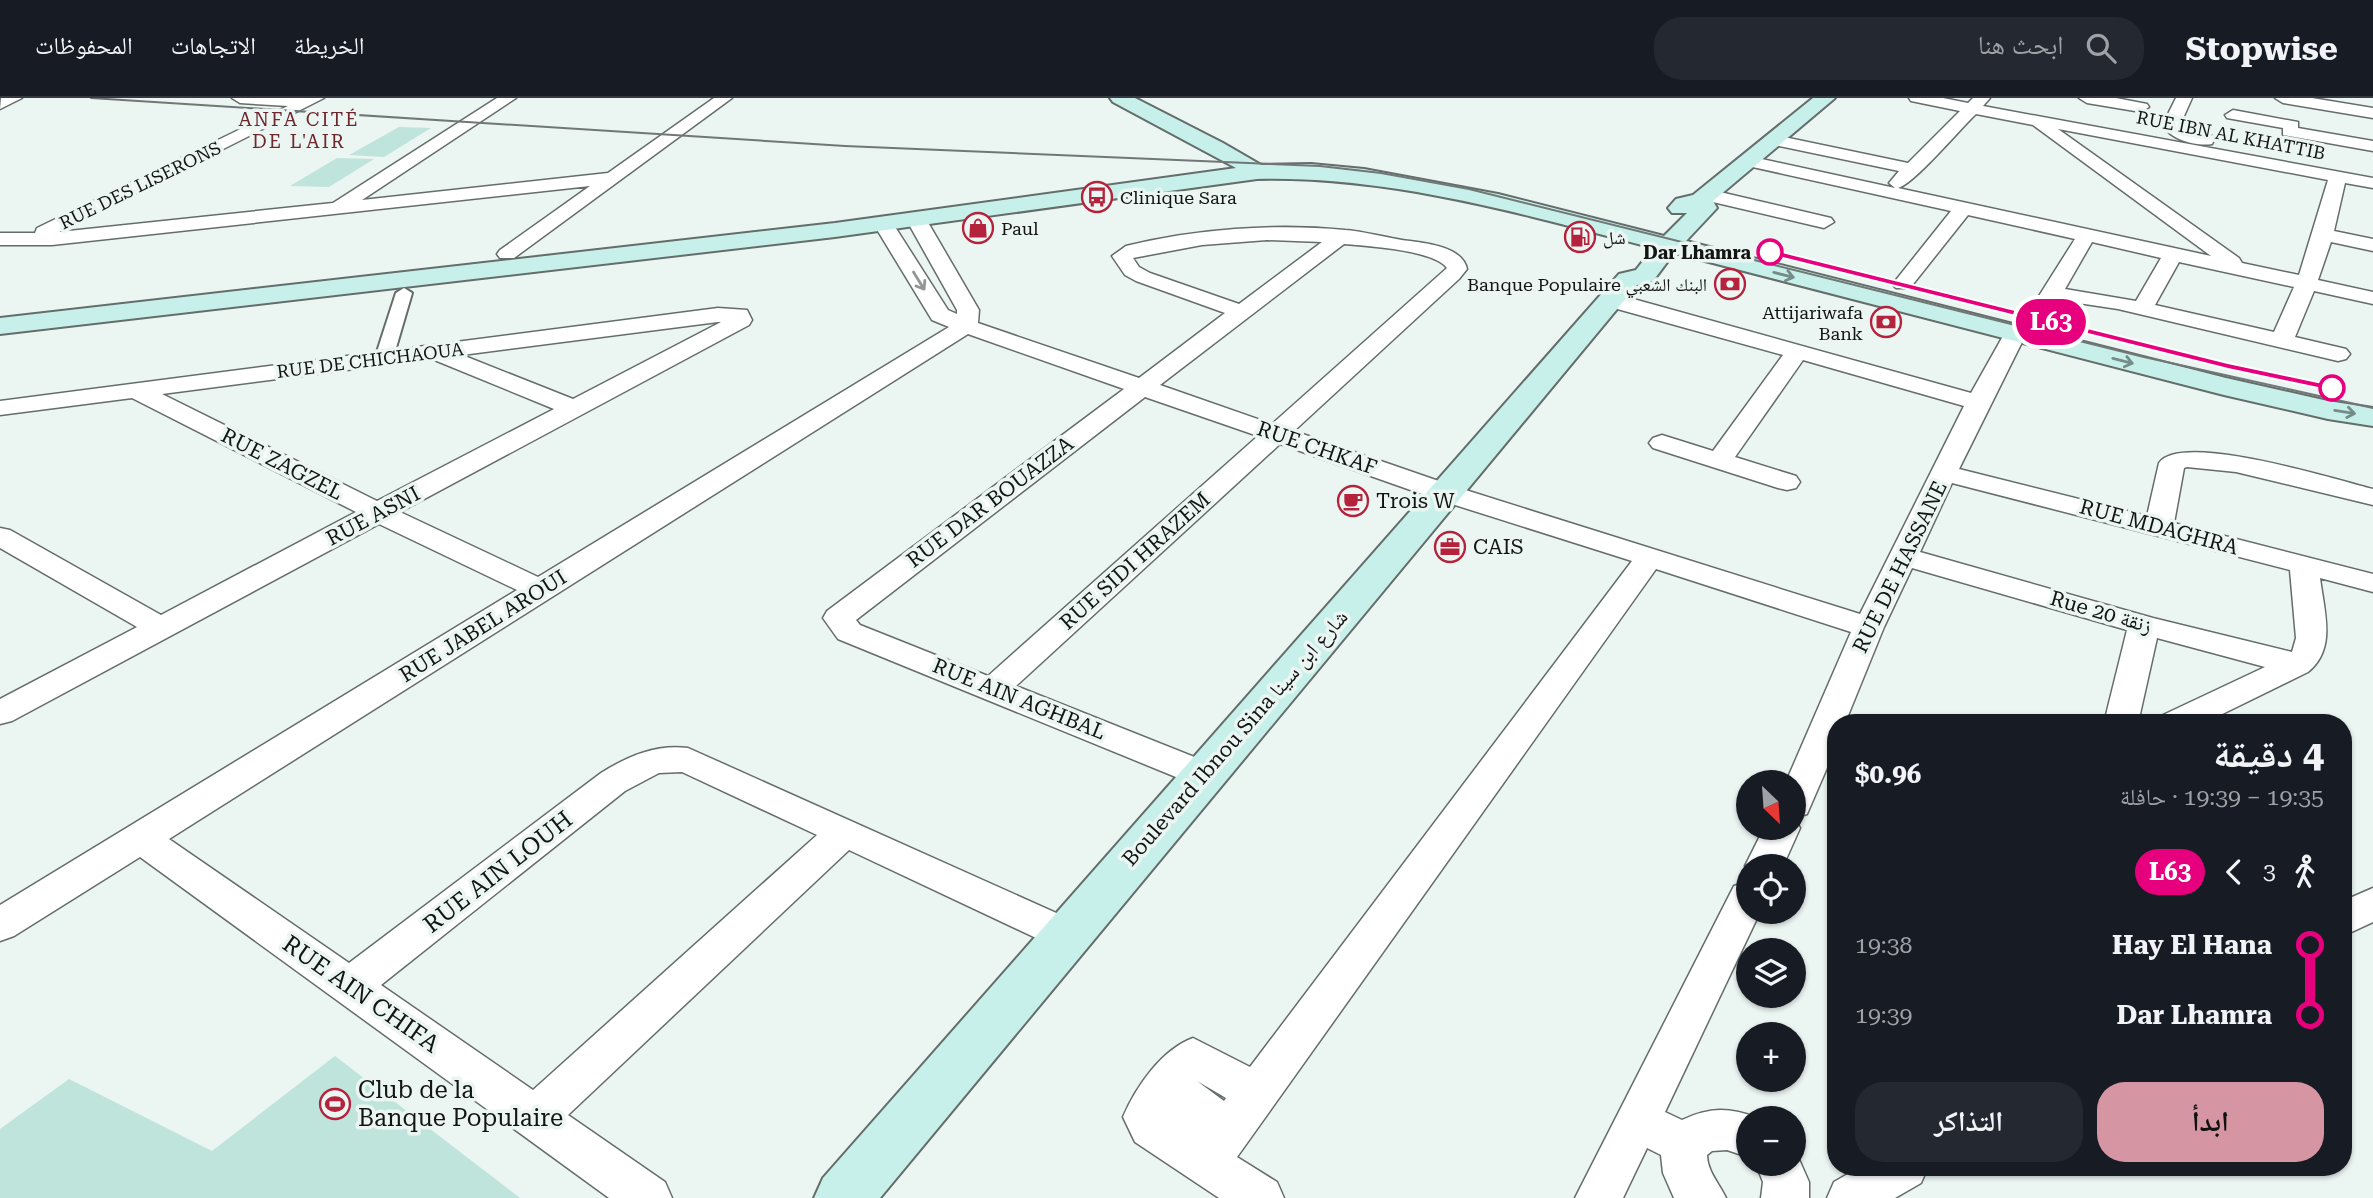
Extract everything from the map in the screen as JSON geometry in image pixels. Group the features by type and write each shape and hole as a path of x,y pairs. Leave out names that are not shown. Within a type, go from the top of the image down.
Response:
{"main road":[{"path":"1120,98 1263,165"},
{"path":"1153,98 1263,165"},
{"name":"Boulevard Ibnou Sina شارع ابن سينا","path":"843,1198 1446,492 1628,284 1666,235 1684,204 1704,197 1825,98"},
{"path":"0,326 916,219 1263,165"},
{"path":"0,311 1263,165 1417,184 1903,284 2026,326 2236,389 2373,417"},
{"path":"1666,235 1710,256 2026,326 2373,395"},
{"path":"1628,284 1710,256"}],"street":[{"path":"0,104 14,98"},
{"path":"240,98 312,100"},
{"path":"337,208 508,98"},
{"path":"507,254 724,98"},
{"name":"RUE IBN AL KHATTIB","path":"1917,98 1977,103 2034,120 2337,176 2372,171"},
{"path":"2184,98 2171,124 2172,128 2185,135 2226,131 2290,119 2373,113"},
{"path":"2226,131 2241,98"},
{"path":"2365,98 2373,99"},
{"name":"RUE DES LISERONS","path":"0,253 312,100"},
{"path":"1890,191 1977,103"},
{"path":"2084,104 2139,109 2123,136"},
{"path":"2290,119 2373,129"},
{"path":"2290,119 2373,146"},
{"path":"2034,120 2242,269"},
{"path":"2226,131 2372,171"},
{"path":"1774,140 1913,169"},
{"path":"2090,160 2116,160"},
{"path":"2156,160 2249,160"},
{"path":"1748,161 2373,298"},
{"path":"2281,342 2308,283 2324,235 2337,176"},
{"path":"0,239 27,240 612,178"},
{"path":"1704,197 1830,215 1861,185"},
{"path":"1903,284 1964,208"},
{"path":"916,219 968,310 966,326"},
{"name":"RUE CHKAF","path":"883,223 940,315 966,326 1446,492 1869,627"},
{"path":"1242,312 1143,277 1132,271 1122,256 1133,250 1237,235 1296,232 1343,235"},
{"path":"1237,235 1314,257"},
{"name":"RUE DAR BOUAZZA","path":"838,618 1343,235"},
{"name":"RUE SIDI HRAZEM","path":"994,688 1457,269 1453,261 1441,254 1343,235"},
{"name":"RUE DE HASSANE","path":"1832,714 1869,627 1978,402 2026,326 2053,292 2087,235"},
{"path":"2324,235 2373,245"},
{"path":"2143,308 2173,254"},
{"path":"1628,284 1797,352 1978,402"},
{"path":"2053,292 2143,308 2338,354"},
{"path":"384,358 404,293"},
{"name":"RUE DE CHICHAOUA","path":"3,408 718,315 739,316"},
{"name":"RUE ASNI","path":"0,713 734,325 741,320 739,316"},
{"name":"RUE JABEL AROUI","path":"0,925 966,326"},
{"path":"435,352 575,409"},
{"path":"1719,461 1797,352"},
{"name":"RUE ZAGZEL","path":"137,391 379,513 541,590"},
{"path":"1662,443 1787,482"},
{"path":"2159,526 2172,463 2176,459 2189,457 2225,461 2373,497"},
{"name":"RUE MDAGHRA","path":"1945,473 2373,583"},
{"path":"0,536 161,628"},
{"path":"1218,1146 1650,557"},
{"name":"Rue 20 زنقة","path":"1905,557 2297,665"},
{"path":"2194,714 2297,665 2307,657 2312,638 2304,566"},
{"name":"RUE AIN AGHBAL","path":"838,618 849,632 1205,775"},
{"path":"2123,714 2144,625"},
{"name":"RUE DE HASSANE","path":"1806,777 1827,727"},
{"name":"RUE AIN LOUH","path":"350,986 613,782 648,761 671,758 688,760 845,832"},
{"path":"535,1117 845,832 1067,935"},
{"name":"RUE AIN CHIFA","path":"142,839 648,1198"},
{"path":"2352,915 2373,903"},
{"path":"1598,1198 1736,921"},
{"path":"1257,1093 1193,1057 1188,1059 1165,1088 1218,1146 1260,1198"},
{"path":"1638,1121 1687,1145"},
{"path":"1702,1198 1691,1185 1684,1164 1687,1145 1699,1132 1718,1127 1736,1132"},
{"path":"1784,1176 1785,1198"},
{"path":"1851,1198 1889,1176"}],"green space":[{"path":"399,127 431,128 384,157 349,155"},
{"path":"337,158 374,159 329,187 290,186"},
{"name":"Club de la Banque Populaire","path":"335,1056 520,1198 0,1198 0,1129 69,1079 212,1151"}],"tram line":[{"path":"91,98 845,146 1320,166 1381,173 1469,189 2144,357 2373,408"}],"bus line":[{"name":"L63","path":"1770,252 2104,336 2332,388"}],"place":[{"name":"Clinique Sara","path":"1097,197"},
{"name":"Paul","path":"978,228"},
{"name":"شل","path":"1580,237"},
{"name":"Dar Lhamra","path":"1770,252"},
{"name":"Banque Populaire البنك الشعبي","path":"1730,284"},
{"name":"Attijariwafa Bank","path":"1886,322"},
{"name":"Trois W","path":"1353,501"},
{"name":"CAIS","path":"1450,547"},
{"name":"Club de la Banque Populaire","path":"335,1104"}],"district":[{"name":"ANFA CITÉ DE L'AIR","path":"299,130"}]}
